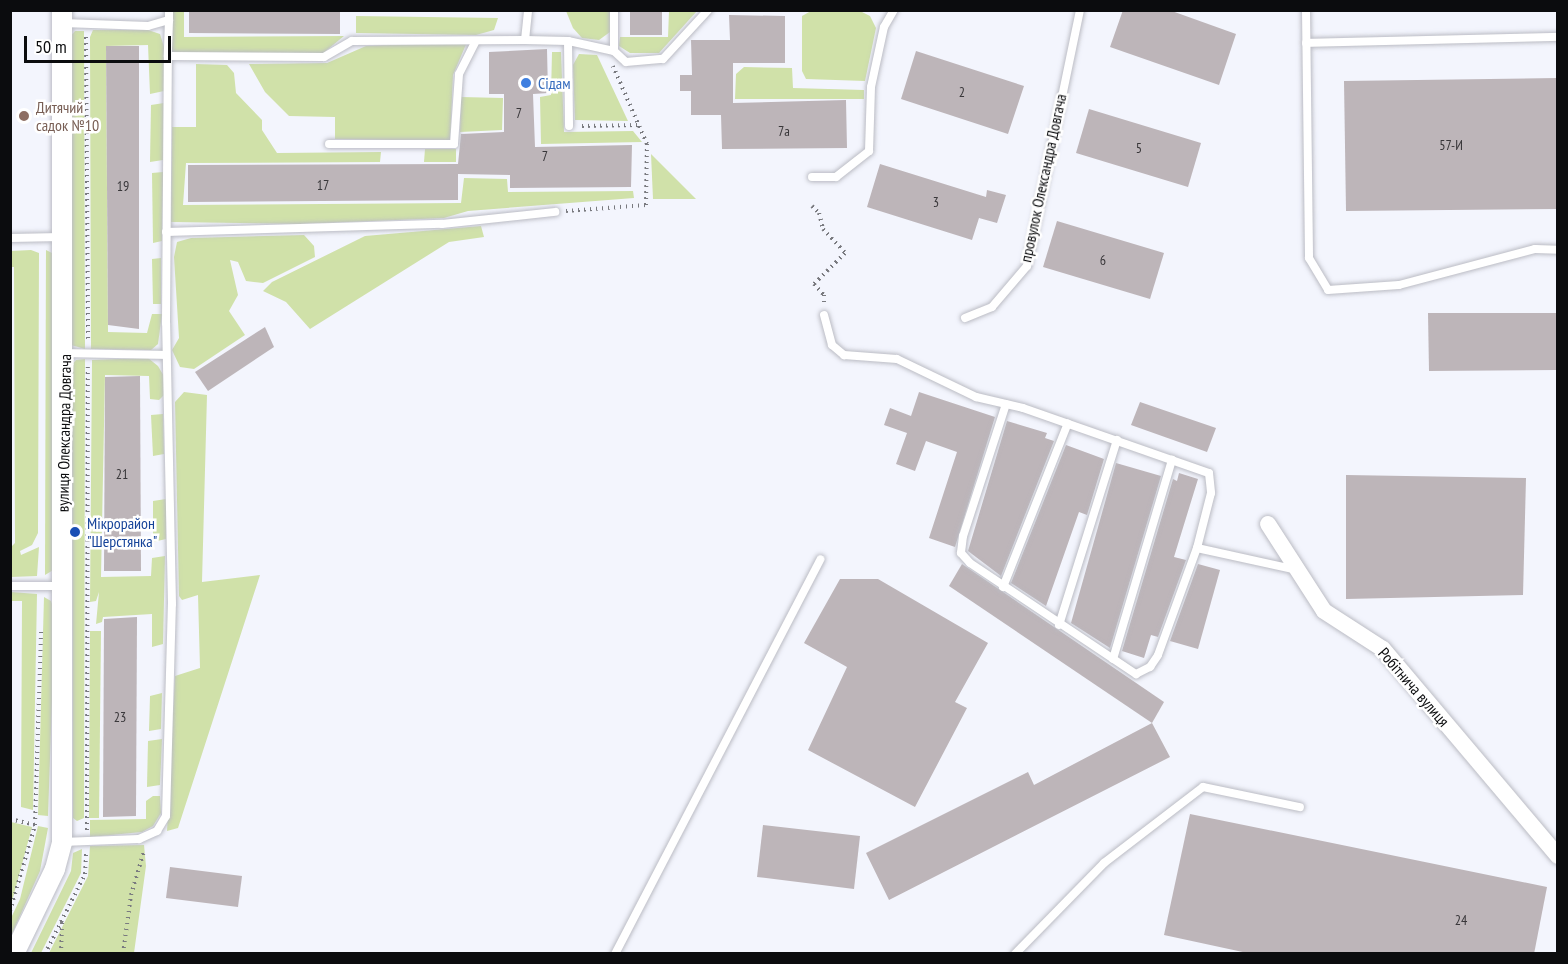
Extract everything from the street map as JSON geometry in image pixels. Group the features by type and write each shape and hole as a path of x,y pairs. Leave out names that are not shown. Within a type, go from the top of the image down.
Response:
{"street":[{"name":"вулиця Олександра Довгача","path":"14,954 55,869 62,842 65,353 62,17"},
{"name":"Робітнича вулиця","path":"1268,524 1324,611 1383,649 1557,856"}],"lane":[{"path":"525,40 528,10"},
{"path":"614,10 614,51"},
{"path":"168,56 324,57 352,41 525,40 568,41 614,51 626,62 663,59 708,10"},
{"path":"812,177 836,177 869,151 871,87 884,27 894,10"},
{"name":"провулок Олександра Довгача","path":"965,318 992,308 1027,266 1080,10"},
{"path":"1306,10 1309,258 1328,290 1399,285 1535,249 1557,250"},
{"path":"62,17 93,23 148,26 169,15 166,355 172,604 166,816 149,836 62,842"},
{"path":"1306,43 1557,37"},
{"path":"568,41 569,126"},
{"path":"329,144 454,144 459,74 475,42"},
{"path":"166,232 442,224 555,212"},
{"path":"10,238 64,237"},
{"path":"824,315 832,345 844,355 897,359 976,397 1006,404 1068,423 1209,472 1211,493 1197,548 1158,655 1150,667 1136,674 1003,587 961,553 1006,404"},
{"path":"65,353 166,355"},
{"path":"1003,587 1068,423"},
{"path":"1059,625 1117,440"},
{"path":"1113,659 1172,460"},
{"path":"1197,548 1298,570"},
{"path":"615,954 821,559"},
{"path":"10,586 62,586"},
{"path":"1015,954 1104,863 1203,787 1300,807"}],"path":[{"path":"45,954 85,874 87,841 86,37 93,23"},
{"path":"555,212 646,205 647,144 613,72 614,51"},
{"path":"569,126 638,125"},
{"path":"812,206 819,213 823,229 845,253 814,284 824,295 824,315"},
{"path":"10,911 35,825 41,621"},
{"path":"10,819 35,825"},
{"path":"123,954 131,894 149,836"},
{"path":"62,919 62,954"}],"green space":[{"path":"172,11 184,11 184,37 344,36 322,54 171,53"},
{"path":"566,11 610,11 610,32 599,40 582,38 573,28"},
{"path":"669,11 697,11 659,53 630,53 619,46 620,37 668,37"},
{"path":"811,11 860,11 870,16 876,28 865,81 806,79 802,71 802,16"},
{"path":"356,16 498,18 494,30 476,35 356,33"},
{"path":"93,30 148,30 160,34 164,47 164,91 150,94 148,45 106,46 108,332 147,333 152,314 162,314 158,344 151,350 91,349 90,37"},
{"path":"75,31 84,31 85,349 71,345 69,38"},
{"path":"467,42 453,75 450,141 335,139 335,117 289,116 265,92 249,64 327,63 366,46"},
{"path":"552,52 561,52 564,132 633,131 642,142 541,144 540,97 551,95"},
{"path":"579,54 597,55 628,121 575,120 573,65"},
{"path":"196,64 227,65 234,73 236,93 262,120 262,130 277,153 381,152 380,162 186,163 183,205 461,203 464,178 507,179 508,192 633,191 634,198 468,211 444,218 300,224 171,222 172,127 196,127"},
{"path":"744,67 792,68 793,88 864,90 864,99 735,99 736,74"},
{"path":"461,97 503,98 502,130 460,132"},
{"path":"164,103 163,160 150,162 151,105"},
{"path":"425,149 456,149 456,162 424,162"},
{"path":"651,154 696,199 653,199"},
{"path":"163,172 162,241 153,243 152,173"},
{"path":"481,226 484,237 449,242 310,329 286,302 263,291 272,282 365,236"},
{"path":"304,235 314,246 315,257 263,283 246,281 238,262 230,260 238,295 229,311 245,335 194,369 180,367 172,350 179,338 174,257 177,242 191,238"},
{"path":"31,250 39,253 38,533 32,545 20,551 21,555 39,547 37,576 11,577 11,547 15,543 14,267 11,267 11,251"},
{"path":"46,250 56,255 55,569 45,575"},
{"path":"161,258 161,304 153,304 152,259"},
{"path":"148,358 158,366 165,378 165,394 159,400 150,399 149,376 105,375 101,577 151,576 152,558 165,556 163,644 152,647 152,614 103,617 102,622 96,624 99,592 96,601 90,602 92,360"},
{"path":"85,359 84,818 77,821 73,818 72,365 76,360"},
{"path":"184,392 207,395 202,582 260,575 178,828 167,831 175,676 200,668 198,595 182,600 179,596 175,402"},
{"path":"163,414 164,454 153,456 151,415"},
{"path":"166,499 166,539 153,542 153,501"},
{"path":"11,592 37,594 33,810 21,807 22,601 11,601"},
{"path":"44,597 51,601 55,613 48,816 38,815"},
{"path":"90,631 101,631 99,818 89,818"},
{"path":"162,693 161,729 149,731 150,696"},
{"path":"162,739 160,785 147,787 148,741"},
{"path":"153,796 160,796 161,813 153,826 142,832 90,837 90,820 146,819 146,801"},
{"path":"10,822 32,827 11,905"},
{"path":"38,826 48,828 40,871 11,936 11,918 20,899"},
{"path":"144,845 146,866 134,953 49,953 88,876 90,846"},
{"path":"82,849 81,873 41,953 31,953 71,871 73,853"}],"building":[{"path":"189,10 340,10 340,34 189,33"},
{"path":"630,10 662,10 662,35 630,35"},
{"path":"1123,10 1169,10 1236,34 1219,85 1110,47"},
{"path":"729,15 785,16 785,63 733,63 733,103 846,100 847,148 722,149 721,115 691,115 691,91 680,91 680,75 692,75 691,40 730,40"},
{"path":"106,46 139,46 139,329 108,325"},
{"path":"547,49 548,93 533,94 535,147 632,145 631,187 510,188 510,175 458,174 458,200 188,202 188,165 458,164 461,134 504,132 504,94 489,94 489,52"},
{"path":"916,51 1024,86 1008,134 901,99"},
{"path":"1557,78 1557,209 1346,211 1344,81"},
{"path":"1089,109 1201,143 1188,187 1076,153"},
{"path":"880,164 986,197 987,190 1006,195 997,223 979,218 972,240 867,207"},
{"path":"1057,221 1164,253 1150,299 1043,267"},
{"path":"1428,313 1557,313 1557,370 1429,371"},
{"path":"265,327 274,347 208,391 195,372"},
{"path":"140,376 141,571 104,571 105,377"},
{"path":"919,392 995,417 955,547 929,538 957,452 926,441 915,471 896,464 907,433 884,425 890,408 911,416"},
{"path":"1140,402 1216,428 1207,452 1131,425"},
{"path":"1007,421 1047,433 1045,438 1054,441 1001,576 968,551"},
{"path":"1066,445 1104,459 1087,515 1079,512 1046,606 1011,583"},
{"path":"1116,463 1161,476 1110,648 1071,623"},
{"path":"1179,473 1198,479 1174,557 1186,560 1158,637 1151,635 1144,658 1122,651 1173,479 1177,481"},
{"path":"1346,475 1526,478 1523,595 1346,599"},
{"path":"962,564 1164,702 1152,723 949,586"},
{"path":"1198,564 1220,570 1198,649 1170,641"},
{"path":"840,579 878,579 988,643 955,702 967,708 915,807 808,750 847,667 804,643"},
{"path":"137,617 136,816 103,817 104,619"},
{"path":"1152,723 1170,757 889,900 866,853 1028,772 1034,785"},
{"path":"1190,814 1547,887 1534,954 1252,954 1164,935"},
{"path":"763,825 860,836 854,889 757,877"},
{"path":"170,867 242,876 238,907 166,898"}],"place":[{"name":"Сідам","path":"526,83"},
{"name":"Дитячий садок №10","path":"24,116"},
{"name":"Мікрорайон \"Шерстянка\"","path":"75,532"}]}
